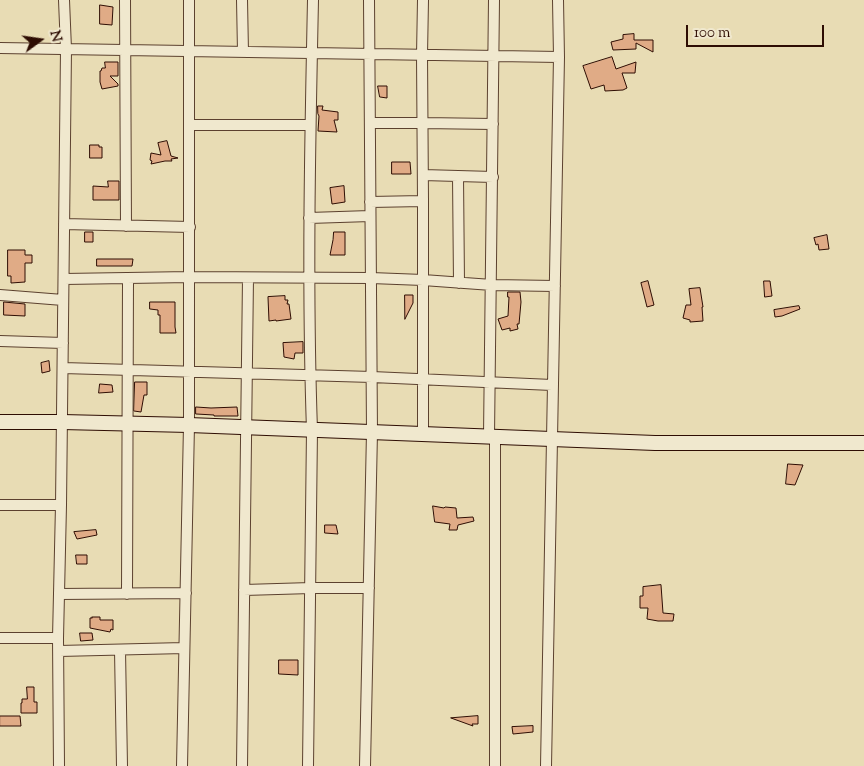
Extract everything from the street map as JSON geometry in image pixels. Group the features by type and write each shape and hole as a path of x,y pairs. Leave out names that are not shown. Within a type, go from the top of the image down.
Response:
{"street":[{"path":"59,766 58,638 66,50 64,0"},
{"path":"125,0 126,226"},
{"path":"182,766 189,426 189,0"},
{"path":"242,0 243,52"},
{"path":"308,766 312,430 308,278 312,0"},
{"path":"365,766 372,432 369,0"},
{"path":"423,0 423,434"},
{"path":"494,0 490,382 494,766"},
{"path":"546,766 559,57 558,0"},
{"path":"0,48 559,57"},
{"path":"370,123 493,124"},
{"path":"190,125 310,125"},
{"path":"423,174 492,177"},
{"path":"458,176 459,283"},
{"path":"370,202 424,201"},
{"path":"309,218 370,216"},
{"path":"64,224 190,227"},
{"path":"64,279 190,277 371,278 492,285 554,286"},
{"path":"242,766 248,278"},
{"path":"127,594 128,279"},
{"path":"0,295 64,300"},
{"path":"0,341 63,344"},
{"path":"62,368 552,384"},
{"path":"0,422 246,427 655,443 864,443"},
{"path":"0,505 61,505"},
{"path":"244,590 369,588"},
{"path":"59,594 186,593"},
{"path":"0,638 58,638"},
{"path":"59,651 184,648"},
{"path":"120,650 122,766"}],"building":[{"path":"100,5 113,7 112,25 100,24"},
{"path":"634,34 634,40 653,40 653,52 636,43 636,49 613,50 611,42 623,39 623,35"},
{"path":"612,57 616,69 636,62 635,73 622,73 627,88 605,91 604,85 591,89 583,66"},
{"path":"105,62 118,62 118,76 110,76 118,86 102,89 100,71 102,68 105,68"},
{"path":"378,86 387,86 387,98 380,97"},
{"path":"318,106 323,106 322,110 338,112 338,120 334,120 337,132 318,131"},
{"path":"167,141 171,156 178,158 171,159 172,161 151,164 151,153 161,155 158,143"},
{"path":"90,145 102,147 102,158 90,158"},
{"path":"392,162 410,162 411,174 392,174"},
{"path":"108,181 119,181 119,200 93,200 93,186 108,187"},
{"path":"344,186 345,202 332,204 330,188"},
{"path":"85,232 93,232 93,242 85,242"},
{"path":"334,232 345,232 345,255 330,255"},
{"path":"827,235 829,249 819,250 814,238"},
{"path":"8,250 25,250 25,255 32,255 32,263 25,263 25,282 11,283 11,276 8,276"},
{"path":"97,259 133,259 132,266 97,266"},
{"path":"648,281 654,305 647,307 641,283"},
{"path":"764,281 770,281 772,296 765,297"},
{"path":"700,288 703,321 690,322 690,320 683,318 686,305 691,305 689,289"},
{"path":"508,292 520,292 521,302 519,324 517,324 518,329 510,331 510,328 502,330 498,319 508,316"},
{"path":"405,295 413,295 413,303 405,319"},
{"path":"285,296 285,300 288,300 287,304 289,304 291,319 269,321 268,297"},
{"path":"4,302 25,304 25,316 4,315"},
{"path":"150,302 175,302 176,333 160,333 160,315 158,315 158,310 150,309"},
{"path":"799,306 800,309 775,317 774,310"},
{"path":"303,342 303,353 295,353 294,359 284,357 283,343"},
{"path":"49,361 50,371 42,373 41,363"},
{"path":"135,382 147,382 147,395 144,395 141,412 134,411"},
{"path":"100,384 112,385 113,392 99,393"},
{"path":"196,407 237,407 238,416 196,414"},
{"path":"788,464 803,465 795,485 786,484"},
{"path":"433,506 456,508 457,518 473,517 474,521 458,525 457,530 449,530 450,524 435,522"},
{"path":"325,525 336,525 338,534 325,533"},
{"path":"96,530 97,535 77,539 74,532"},
{"path":"76,555 87,555 87,564 77,564"},
{"path":"661,585 663,613 674,614 673,621 647,619 648,608 640,608 640,596 643,596 643,587"},
{"path":"100,617 100,620 113,620 113,630 111,629 110,632 90,628 90,618"},
{"path":"80,633 92,633 93,640 81,641"},
{"path":"279,660 298,660 298,675 279,674"},
{"path":"27,687 34,687 34,702 37,702 37,713 21,713 22,699 27,699"},
{"path":"0,716 20,716 21,726 0,726"},
{"path":"478,716 478,724 472,724 473,726 451,718"},
{"path":"533,726 533,732 513,734 512,727"}]}
